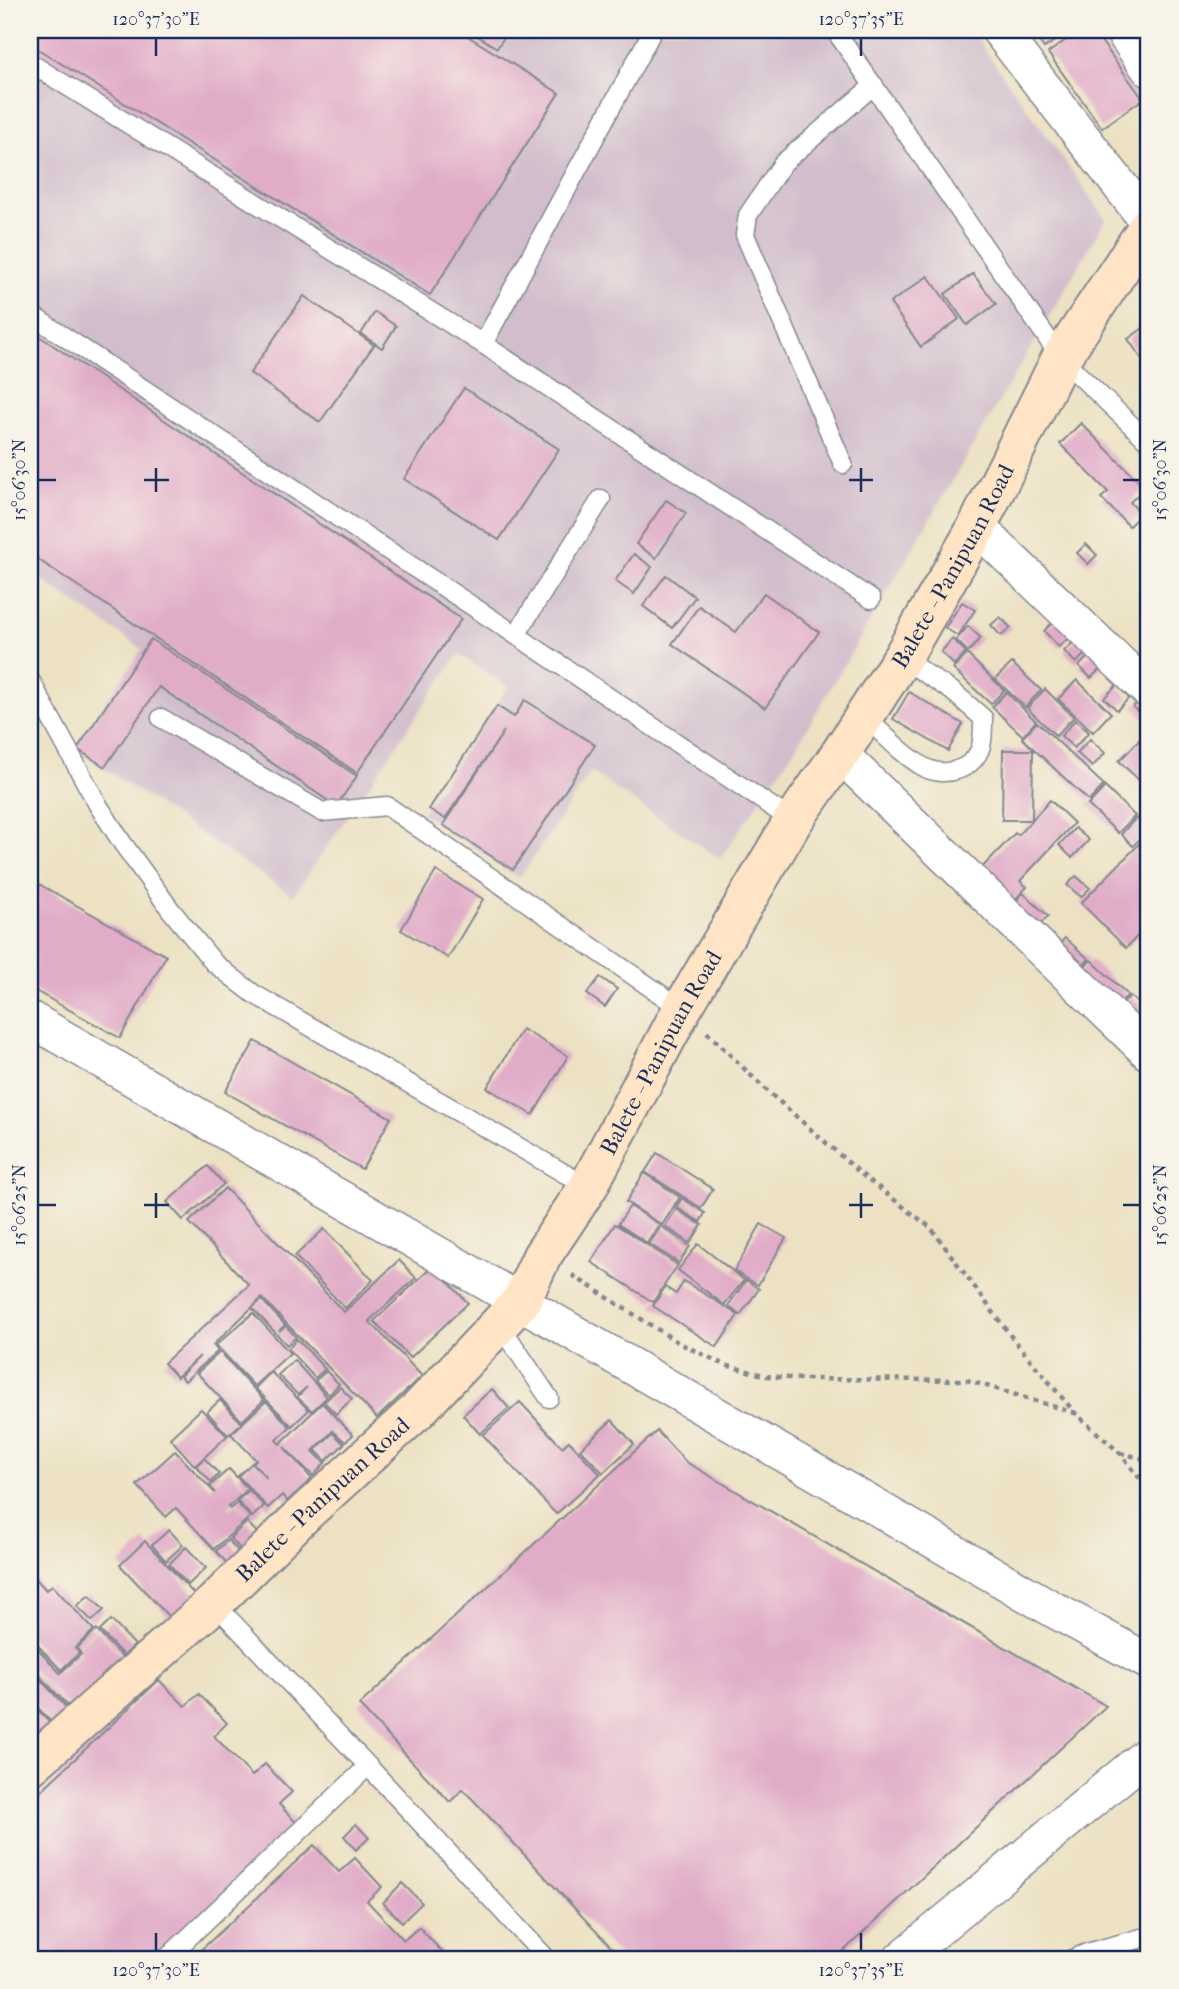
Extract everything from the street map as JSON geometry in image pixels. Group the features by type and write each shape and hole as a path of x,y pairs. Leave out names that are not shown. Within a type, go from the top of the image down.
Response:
{"main road":[{"name":"Balete - Panipuan Road","path":"30,1766 214,1603 306,1513 417,1411 510,1313 542,1256 588,1187 682,1009 793,821 902,658 976,527 1061,358 1149,224"}],"street":[{"path":"999,30 1149,224"},
{"path":"1122,30 1147,58"},
{"path":"976,527 1149,691"},
{"path":"840,754 1149,1054"},
{"path":"30,1020 510,1313 1149,1662"},
{"path":"901,1959 1149,1754"}],"lane":[{"path":"483,344 653,30"},
{"path":"835,30 1061,358 1149,442"},
{"path":"30,63 483,344 871,599"},
{"path":"843,464 745,235 748,215 783,163 874,85"},
{"path":"30,314 793,821"},
{"path":"516,635 601,499"},
{"path":"863,715 909,758 925,769 943,773 962,769 972,761 982,743 983,718 952,691 902,658"},
{"path":"30,680 97,805 170,909 214,963 254,994 588,1187"},
{"path":"161,718 322,812 387,806 682,1009"},
{"path":"510,1313 549,1398"},
{"path":"214,1603 547,1959"},
{"path":"166,1959 368,1766"},
{"path":"1072,1959 1149,1936"},
{"path":"1149,1954 1149,1959"}],"path":[{"path":"682,1009 866,1178 931,1228 1013,1339 1076,1413 1120,1453 1149,1490"},
{"path":"542,1256 679,1343 725,1365 767,1376 801,1379 967,1380 1076,1413"},
{"path":"1120,1453 1149,1460"}],"shaded area":[{"path":"30,30 971,30 1106,219 796,747 720,859 591,772 519,878 422,813 508,687 459,654 293,896 74,748 142,649 30,572"}],"building":[{"path":"30,30 458,30 559,93 430,295 30,44"},
{"path":"468,30 509,30 497,48"},
{"path":"1031,30 1070,30 1044,48"},
{"path":"1080,30 1093,30 1143,99 1102,128 1048,53"},
{"path":"973,274 996,304 967,325 945,294"},
{"path":"928,276 959,319 921,347 890,303"},
{"path":"304,296 374,345 320,422 250,373"},
{"path":"375,312 396,326 382,348 361,334"},
{"path":"1149,324 1149,369 1128,339"},
{"path":"39,336 461,619 357,773 30,554 30,350"},
{"path":"464,388 559,449 499,540 404,479"},
{"path":"1081,423 1145,488 1130,502 1141,514 1129,526 1101,498 1108,492 1060,444"},
{"path":"666,500 686,513 656,558 636,544"},
{"path":"1086,544 1097,555 1088,564 1077,553"},
{"path":"634,554 652,567 634,594 615,581"},
{"path":"666,575 695,597 672,628 643,606"},
{"path":"764,593 819,632 765,708 672,644 699,606 736,632"},
{"path":"962,602 975,610 958,636 945,628"},
{"path":"1059,616 1075,632 1059,647 1044,631"},
{"path":"1000,617 1011,628 1001,636 991,625"},
{"path":"968,626 981,638 968,652 956,640"},
{"path":"1080,636 1091,648 1076,663 1064,651"},
{"path":"151,639 357,776 336,806 159,687 105,767 77,749"},
{"path":"952,639 966,652 954,665 941,652"},
{"path":"1096,649 1108,661 1091,678 1079,666"},
{"path":"967,654 1004,690 991,704 953,669"},
{"path":"1012,663 1041,690 1025,707 995,679"},
{"path":"1077,680 1111,713 1093,732 1058,699"},
{"path":"1117,685 1129,698 1117,710 1104,698"},
{"path":"1045,689 1074,717 1056,736 1027,708"},
{"path":"909,692 963,724 948,751 893,719"},
{"path":"1006,692 1036,721 1023,736 992,707"},
{"path":"1146,694 1149,697 1149,723 1133,707"},
{"path":"525,700 595,745 513,870 443,825 504,731 445,819 429,809 497,706 514,717"},
{"path":"1075,720 1089,732 1074,748 1061,736"},
{"path":"1037,722 1104,785 1089,801 1022,738"},
{"path":"1144,735 1149,740 1149,790 1119,761"},
{"path":"1090,739 1105,753 1092,767 1077,753"},
{"path":"1003,750 1033,750 1032,820 1002,820"},
{"path":"1105,787 1135,816 1118,833 1088,805"},
{"path":"1050,800 1074,823 1020,881 1027,887 1011,904 977,873 1015,833 1018,835"},
{"path":"1136,818 1149,830 1133,846 1121,834"},
{"path":"1075,828 1089,840 1072,858 1059,845"},
{"path":"1149,834 1149,924 1126,948 1081,903"},
{"path":"436,871 483,899 448,958 401,930"},
{"path":"1076,876 1090,888 1081,897 1067,885"},
{"path":"30,879 166,956 120,1038 30,988"},
{"path":"1023,893 1048,916 1032,933 1008,910"},
{"path":"1065,938 1089,959 1073,976 1050,954"},
{"path":"1091,960 1128,995 1111,1012 1074,977"},
{"path":"600,977 617,989 605,1007 587,994"},
{"path":"1130,996 1144,1009 1127,1027 1113,1013"},
{"path":"1149,1007 1149,1040 1133,1025"},
{"path":"522,1029 568,1056 533,1115 487,1088"},
{"path":"255,1041 391,1118 362,1169 225,1092"},
{"path":"657,1153 713,1189 701,1208 645,1172"},
{"path":"208,1166 224,1184 183,1220 167,1202"},
{"path":"644,1173 680,1197 662,1225 626,1202"},
{"path":"225,1188 344,1312 399,1260 416,1278 369,1321 422,1376 377,1418 262,1298 213,1345 218,1351 185,1381 180,1376 200,1356 177,1377 164,1363 249,1285 189,1222"},
{"path":"682,1198 705,1213 700,1222 676,1207"},
{"path":"630,1206 659,1224 647,1243 618,1224"},
{"path":"676,1209 702,1225 690,1243 665,1226"},
{"path":"615,1224 678,1265 653,1302 591,1262"},
{"path":"761,1224 786,1238 758,1285 734,1271"},
{"path":"661,1226 690,1246 679,1263 649,1244"},
{"path":"324,1229 373,1280 345,1308 295,1256"},
{"path":"698,1244 744,1280 724,1305 678,1270"},
{"path":"433,1266 468,1303 410,1358 374,1321"},
{"path":"746,1280 759,1289 740,1315 728,1306"},
{"path":"684,1281 738,1315 717,1347 653,1306 665,1287 676,1294"},
{"path":"262,1300 285,1325 279,1331 286,1326 296,1337 287,1345 252,1308"},
{"path":"253,1313 290,1353 254,1386 216,1345"},
{"path":"297,1339 325,1369 315,1378 288,1349"},
{"path":"220,1352 264,1400 242,1421 197,1373"},
{"path":"294,1360 327,1397 312,1411 297,1397 307,1387 298,1395 278,1375"},
{"path":"326,1371 339,1384 329,1395 315,1381"},
{"path":"271,1372 309,1410 292,1426 255,1388"},
{"path":"340,1387 352,1399 336,1414 324,1402"},
{"path":"492,1389 509,1408 480,1434 463,1415"},
{"path":"220,1400 242,1423 228,1435 207,1412"},
{"path":"266,1401 290,1427 276,1440 280,1444 322,1403 353,1435 345,1442 333,1431 313,1451 325,1463 313,1476 284,1447 312,1479 287,1501 282,1495 268,1508 238,1476 252,1463 267,1478 253,1463 256,1460 231,1434"},
{"path":"520,1402 562,1447 569,1441 600,1474 556,1514 483,1435"},
{"path":"201,1409 227,1436 195,1466 170,1438"},
{"path":"612,1420 634,1444 603,1473 580,1449"},
{"path":"657,1431 686,1462 1106,1706 835,1959 622,1959 463,1789 450,1802 359,1705"},
{"path":"333,1433 344,1444 326,1461 315,1450"},
{"path":"175,1451 215,1493 210,1486 229,1469 248,1489 228,1507 230,1509 237,1503 250,1517 214,1549 176,1508 166,1517 137,1485"},
{"path":"204,1458 219,1474 211,1482 196,1466"},
{"path":"249,1490 264,1506 252,1517 237,1501"},
{"path":"247,1522 264,1540 247,1556 230,1538"},
{"path":"169,1530 183,1545 166,1561 152,1545"},
{"path":"228,1540 246,1559 233,1570 216,1551"},
{"path":"145,1541 195,1595 170,1618 120,1565"},
{"path":"186,1547 206,1568 188,1585 169,1564"},
{"path":"30,1572 46,1590 52,1585 94,1630 75,1648 79,1653 61,1670 30,1637"},
{"path":"89,1595 104,1610 92,1621 77,1606"},
{"path":"111,1620 135,1645 124,1656 100,1631"},
{"path":"96,1630 123,1658 70,1708 30,1666 30,1656 38,1649 60,1673 81,1654 77,1648"},
{"path":"30,1670 39,1680 30,1688"},
{"path":"41,1680 74,1716 58,1730 30,1699 30,1690"},
{"path":"159,1680 185,1706 199,1694 227,1723 214,1736 252,1776 265,1764 292,1792 279,1804 300,1827 160,1959 30,1959 30,1801"},
{"path":"35,1707 53,1726 30,1748 30,1712"},
{"path":"356,1824 369,1838 356,1850 344,1836"},
{"path":"314,1845 339,1872 355,1858 382,1887 367,1901 404,1940 419,1927 445,1955 441,1959 191,1959"},
{"path":"402,1883 422,1903 402,1922 383,1903"}]}
